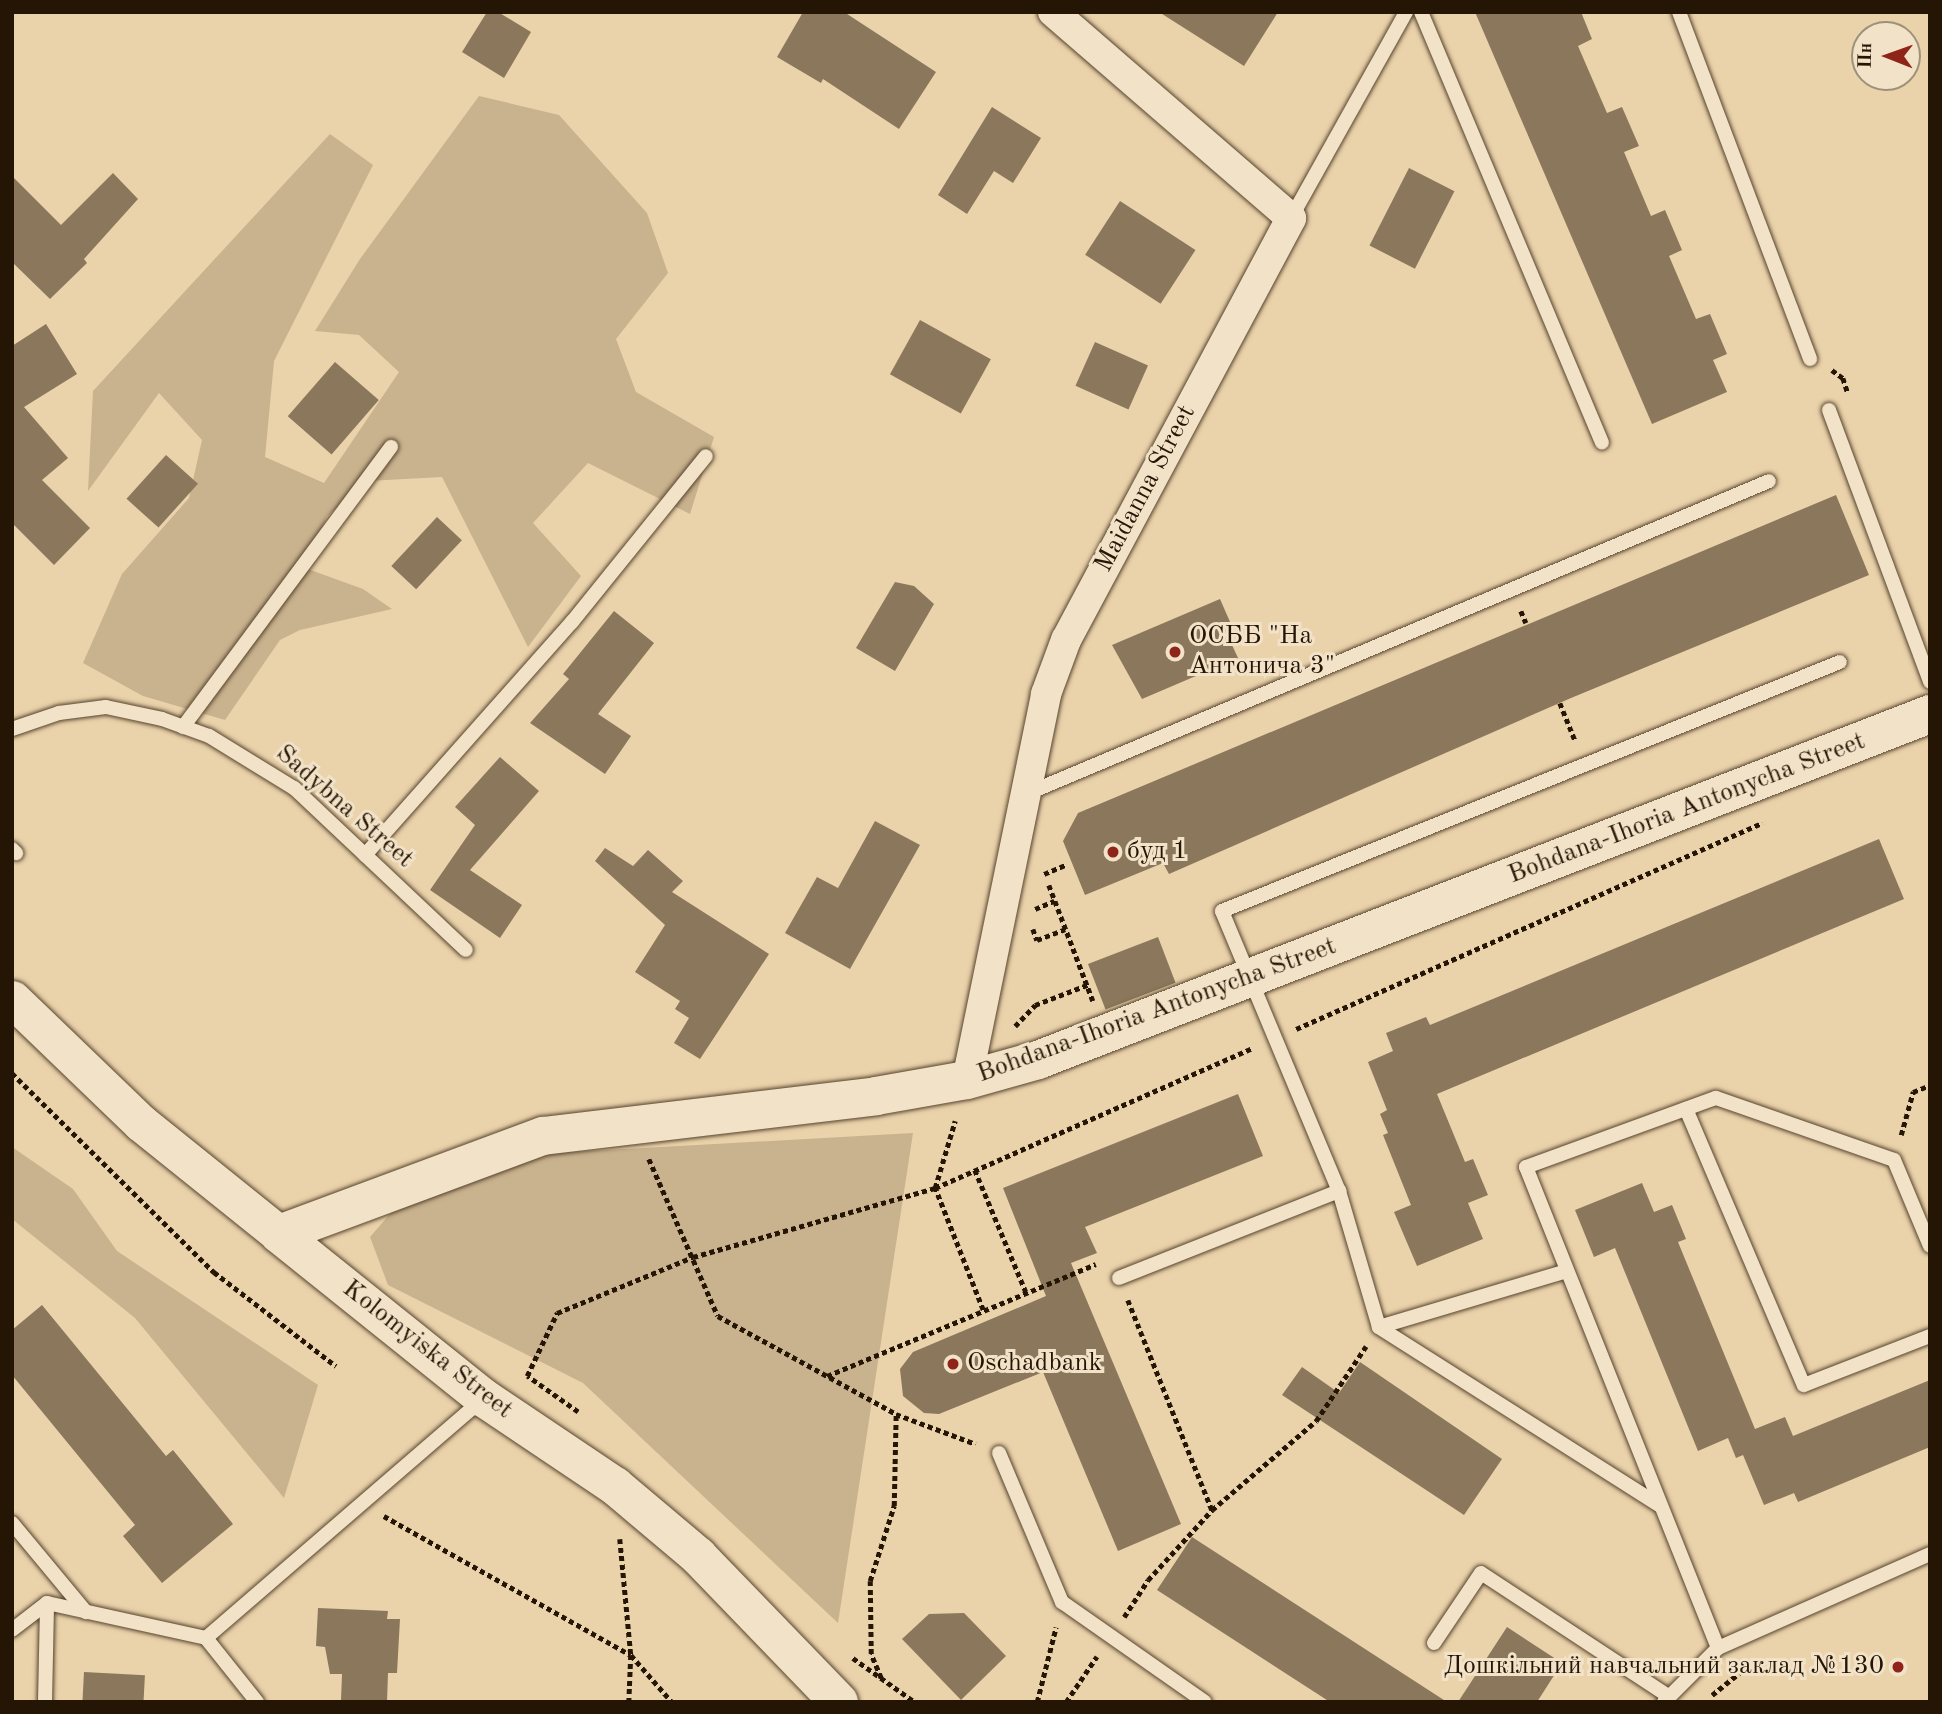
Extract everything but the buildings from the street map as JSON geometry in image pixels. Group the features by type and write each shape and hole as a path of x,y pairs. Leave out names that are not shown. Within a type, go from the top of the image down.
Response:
{"main road":[{"name":"Bohdana-Ihoria Antonycha Street","path":"279,1234 542,1136 633,1123 790,1108 969,1071 1106,1034 1930,713"},
{"name":"Kolomyiska Street","path":"279,1234 484,1398 615,1486 698,1556 839,1702"}],"street":[{"path":"1053,12 1291,218"},
{"name":"Maidanna Street","path":"969,1071 1046,694 1066,640 1291,218"},
{"name":"Kolomyiska Street","path":"12,999 141,1123 279,1234"}],"lane":[{"path":"1291,218 1406,12"},
{"path":"1422,12 1602,443"},
{"path":"1679,12 1810,359"},
{"path":"1829,410 1930,682"},
{"path":"183,727 391,447"},
{"path":"365,855 572,622 706,456"},
{"path":"1025,795 1769,481"},
{"path":"1659,1505 1379,1327 1339,1191 1222,911 1840,662"},
{"name":"Sadybna Street","path":"12,729 59,713 106,707 183,727 251,759 294,788 466,950"},
{"path":"1718,1648 1526,1167 1716,1098 1894,1160 1930,1246"},
{"path":"1686,1109 1804,1385 1930,1336"},
{"path":"1119,1278 1339,1191"},
{"path":"1379,1327 1567,1271"},
{"path":"206,1638 484,1398"},
{"path":"999,1453 1062,1602 1205,1702"},
{"path":"12,1523 86,1612"},
{"path":"1434,1643 1481,1573 1666,1699 1718,1648 1930,1554"},
{"path":"47,1602 206,1638 257,1702"},
{"path":"12,1630 47,1602"},
{"path":"45,1702 47,1602"}],"path":[{"path":"1560,703 1585,764"},
{"path":"1049,885 1106,1034"},
{"path":"1027,913 1054,901"},
{"path":"1030,922 1037,940 1065,929"},
{"path":"983,1310 934,1188 969,1071 1035,1005 1087,985"},
{"path":"12,1073 214,1272 336,1366"},
{"path":"1894,1160 1913,1091 1930,1085"},
{"path":"633,1123 718,1316 896,1414 999,1453"},
{"path":"975,1170 1026,1292"},
{"path":"580,1413 527,1376 557,1313 693,1257 934,1188"},
{"path":"827,1376 1099,1263 1119,1278 1212,1510"},
{"path":"1066,1702 1148,1580 1212,1510 1316,1421 1379,1327"},
{"path":"881,1679 871,1654 870,1581 894,1506 896,1414"},
{"path":"615,1486 631,1655 629,1702"},
{"path":"363,1504 631,1655 672,1702"},
{"path":"1037,1702 1062,1602"}],"shaded area":[{"path":"479,96 559,115 647,213 668,273 616,339 636,392 714,437 690,514 588,463 533,523 581,576 528,647 442,477 368,481 327,516 305,568 363,589 392,609 300,630 280,640 225,720 143,696 83,663 122,574 189,498 202,440 159,393 88,491 93,391 330,134 373,165 274,361 265,457 324,483 399,372 359,335 315,331 360,259"},
{"path":"913,1133 838,1623 583,1383 388,1285 370,1237 396,1207 554,1153"},
{"path":"12,1147 73,1189 117,1251 318,1385 284,1498 135,1318 12,1219"}],"place":[{"name":"ОСББ \"На Антонича 3\"","path":"1175,652"},
{"name":"буд 1","path":"1113,852"},
{"name":"Oschadbank","path":"953,1364"},
{"name":"Дошкільний навчальний заклад №130","path":"1898,1667"}]}
